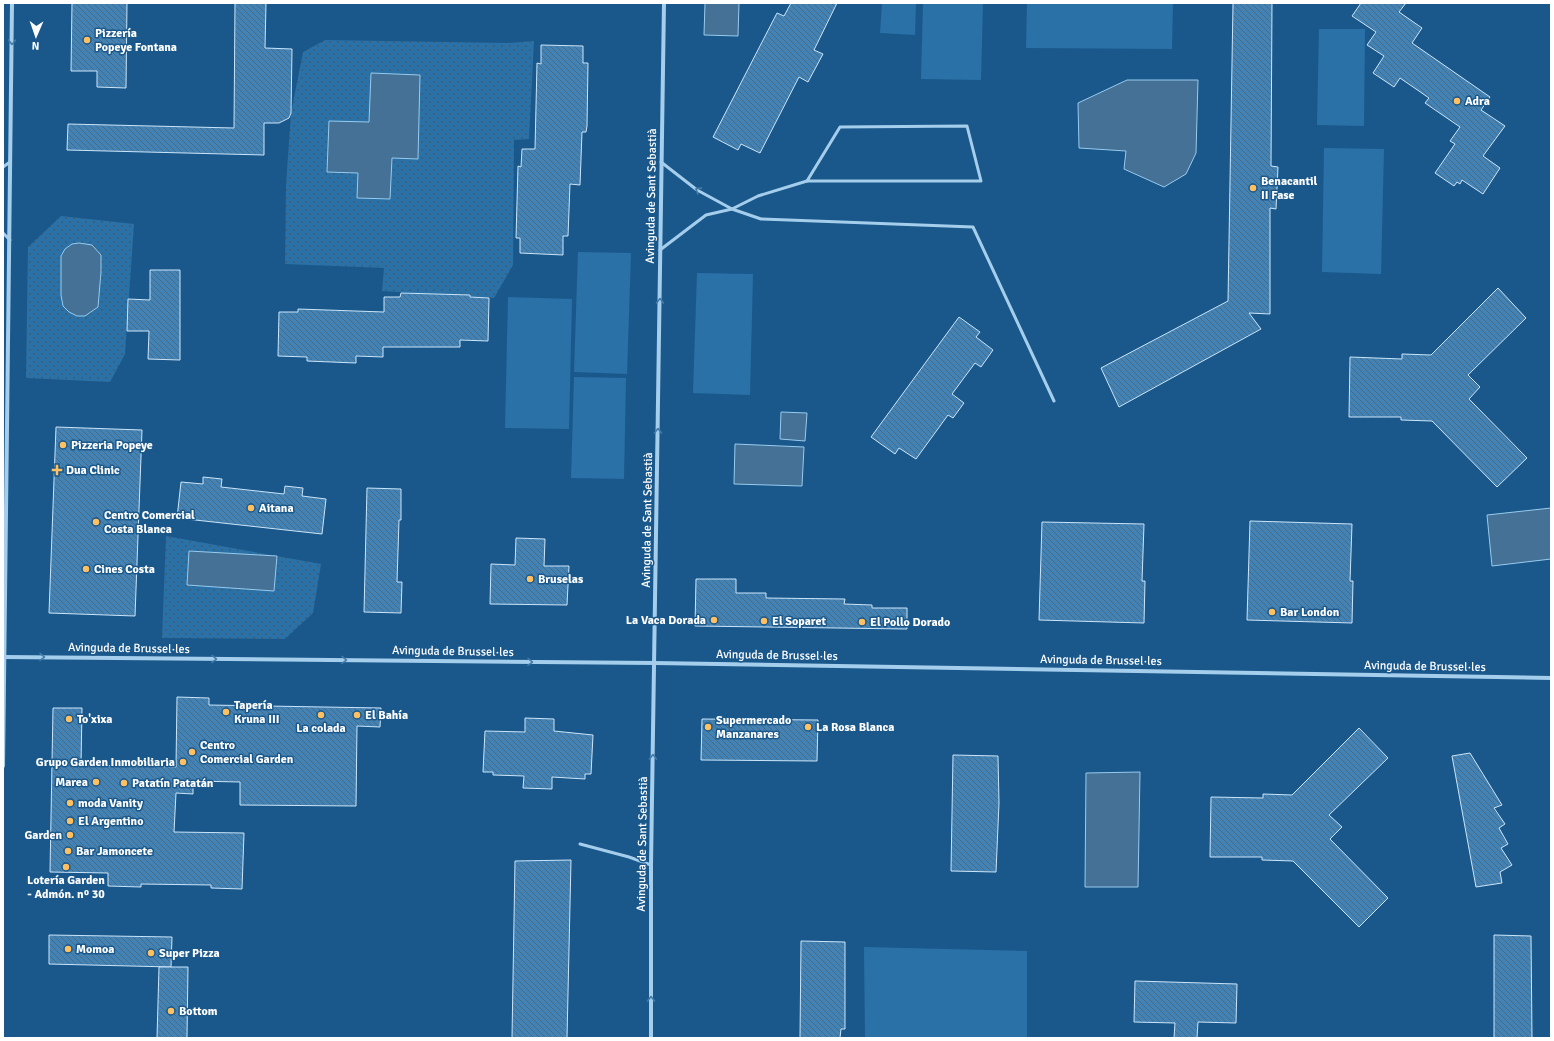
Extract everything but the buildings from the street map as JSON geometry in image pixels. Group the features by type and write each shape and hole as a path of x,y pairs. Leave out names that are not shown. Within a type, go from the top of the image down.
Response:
{"street":[{"path":"3,766 12,3"},
{"name":"Avinguda de Sant Sebastià","path":"651,1038 651,865 664,3"},
{"name":"Avinguda de Brussel·les","path":"4,657 655,663 1551,678"}],"lane":[{"path":"660,250 706,215 732,209 758,196 807,181 981,181 967,126 840,127 807,181"},
{"path":"3,167 10,162"},
{"path":"661,162 697,190 732,209 761,219 973,227 1054,401"},
{"path":"3,233 10,240"},
{"path":"580,844 629,857 651,865"}],"shaded area":[{"path":"705,3 739,3 738,36 704,35"},
{"path":"882,3 916,3 915,35 880,33"},
{"path":"923,3 983,3 981,80 921,79"},
{"path":"1027,3 1173,3 1172,49 1026,48"},
{"path":"1319,29 1365,29 1364,126 1317,125"},
{"path":"325,40 508,43 534,41 529,139 514,140 513,265 494,298 382,291 384,268 285,264 286,185 291,113 303,52"},
{"path":"371,73 420,75 418,159 392,158 390,199 357,198 358,173 327,172 329,121 369,122"},
{"path":"1127,80 1198,80 1196,153 1186,174 1164,187 1124,169 1126,151 1079,148 1078,103"},
{"path":"1324,148 1384,149 1381,274 1322,272"},
{"path":"61,216 134,224 125,354 110,382 26,378 28,247"},
{"path":"79,243 92,245 101,255 98,307 85,316 77,316 69,312 63,306 61,295 61,256 65,249 72,244"},
{"path":"578,252 631,253 627,374 574,372"},
{"path":"697,273 753,274 750,395 693,393"},
{"path":"508,297 572,299 569,429 505,428"},
{"path":"574,377 626,378 624,479 571,478"},
{"path":"781,412 807,413 805,441 780,439"},
{"path":"735,444 804,447 802,486 734,484"},
{"path":"1551,508 1551,559 1492,566 1487,515"},
{"path":"166,536 321,564 313,613 285,639 162,638"},
{"path":"189,551 277,556 274,591 187,585"},
{"path":"1140,772 1138,887 1085,887 1086,773"},
{"path":"864,947 1027,951 1027,1038 865,1038"}],"place":[{"name":"Pizzería Popeye Fontana","path":"87,40"},
{"name":"Adra","path":"1457,101"},
{"name":"Benacantil II Fase","path":"1253,188"},
{"name":"Pizzeria Popeye","path":"63,445"},
{"name":"Dua Clinic","path":"57,470"},
{"name":"Aitana","path":"251,508"},
{"name":"Centro Comercial Costa Blanca","path":"96,522"},
{"name":"Cines Costa","path":"86,569"},
{"name":"Bruselas","path":"530,579"},
{"name":"Bar London","path":"1272,612"},
{"name":"La Vaca Dorada","path":"714,620"},
{"name":"El Soparet","path":"764,621"},
{"name":"El Pollo Dorado","path":"862,622"},
{"name":"Tapería Kruna III","path":"226,712"},
{"name":"La colada","path":"321,715"},
{"name":"El Bahía","path":"357,715"},
{"name":"To'xixa","path":"69,719"},
{"name":"Supermercado Manzanares","path":"708,727"},
{"name":"La Rosa Blanca","path":"808,727"},
{"name":"Centro Comercial Garden","path":"192,752"},
{"name":"Grupo Garden Inmobiliaria","path":"183,762"},
{"name":"Marea","path":"96,782"},
{"name":"Patatín Patatán","path":"124,783"},
{"name":"moda Vanity","path":"70,803"},
{"name":"El Argentino","path":"70,821"},
{"name":"Garden","path":"70,835"},
{"name":"Bar Jamoncete","path":"68,851"},
{"name":"Lotería Garden - Admón. nº 30","path":"66,867"},
{"name":"Momoa","path":"68,949"},
{"name":"Super Pizza","path":"151,953"},
{"name":"Bottom","path":"171,1011"}]}
